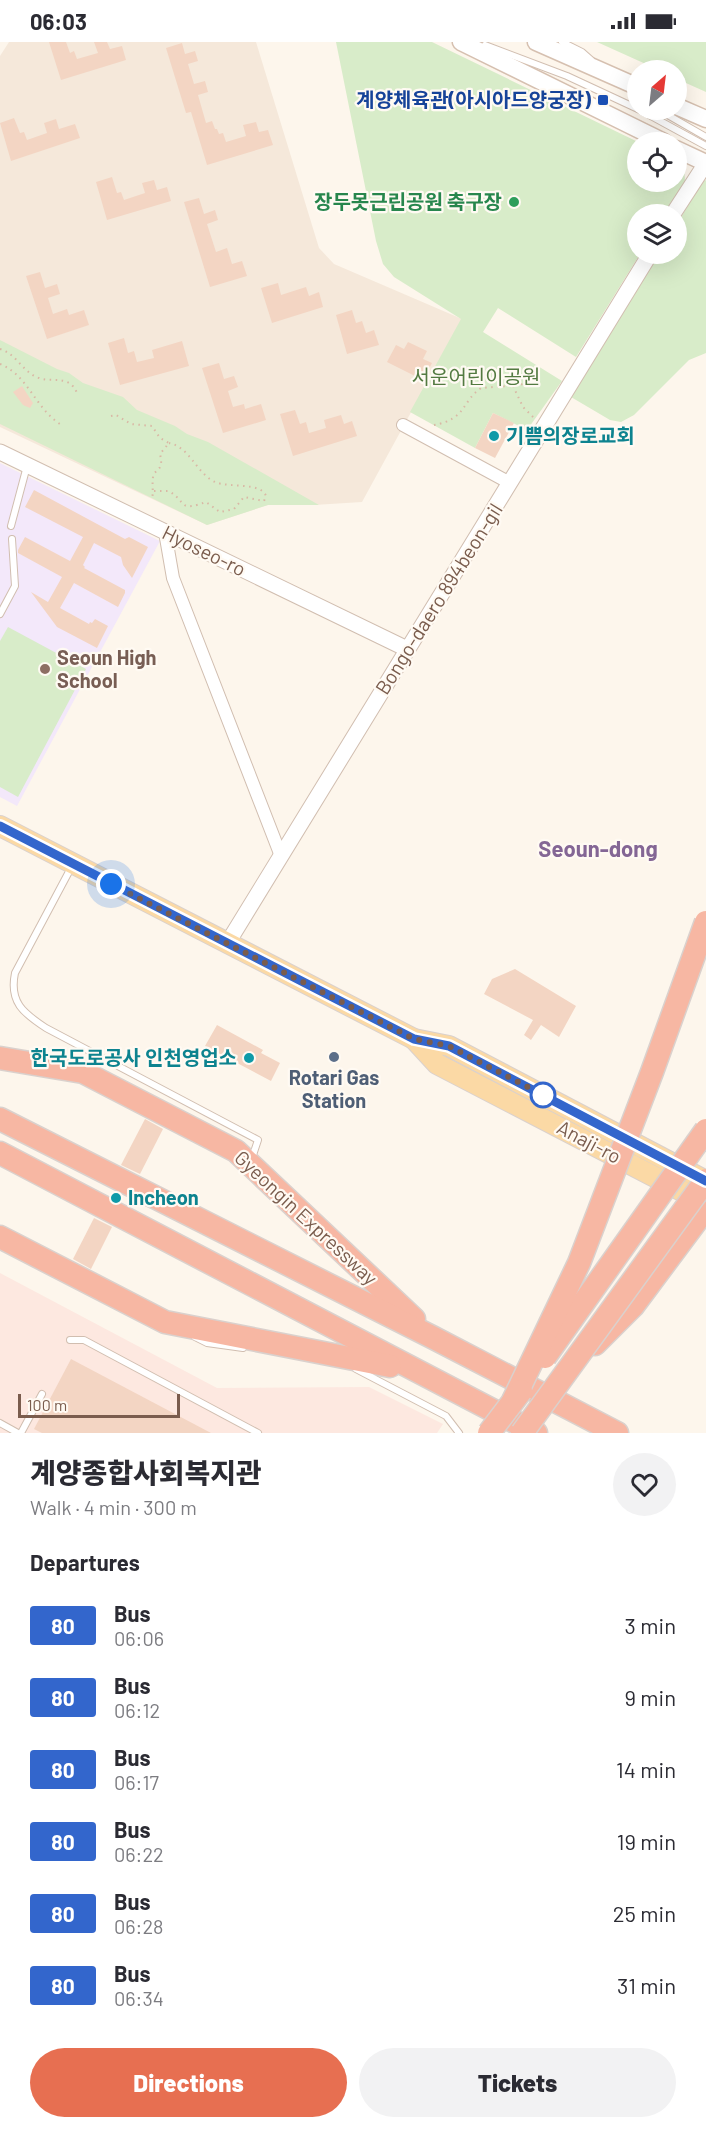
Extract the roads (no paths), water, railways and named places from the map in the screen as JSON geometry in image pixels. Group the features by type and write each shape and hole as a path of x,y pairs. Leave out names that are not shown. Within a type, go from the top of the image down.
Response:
{"highway":[{"path":"513,1401 579,1263 648,1083 706,922"},
{"name":"Gyeongin Expressway","path":"0,1058 83,1072 236,1151 432,1336"},
{"name":"Gyeongin Expressway","path":"0,1119 432,1336 617,1433"},
{"path":"489,1433 706,1130"},
{"path":"0,1153 536,1433"},
{"path":"522,1433 706,1180"},
{"path":"567,1373 633,1306 706,1205"},
{"path":"0,1237 165,1322 416,1371"}],"main road":[{"path":"461,42 644,132"},
{"path":"536,42 627,82"},
{"path":"687,111 706,119"},
{"path":"687,154 706,163"},
{"name":"Anaji-ro","path":"0,826 414,1039 449,1046 706,1180"},
{"name":"Anaji-ro","path":"414,1039 437,1064 706,1205"}],"street":[{"path":"680,204 706,163"},
{"name":"Bongo-daero 894beon-gil","path":"227,944 644,264"},
{"path":"403,425 510,483"},
{"name":"Hyoseo-ro","path":"0,453 407,650"},
{"path":"165,532 173,578 281,856"}],"lane":[{"path":"476,42 567,76 627,104"},
{"path":"562,42 582,52 627,86"},
{"path":"659,120 706,146"},
{"path":"676,120 706,137"},
{"path":"11,526 27,466"},
{"path":"0,614 15,586 12,539"},
{"path":"73,864 15,973 12,985 14,999 33,1019 46,1028 258,1140 250,1165"},
{"path":"165,1322 207,1343 251,1349"},
{"path":"70,1340 84,1340 254,1432"},
{"path":"296,1355 340,1361 446,1416 459,1433"},
{"path":"0,1423 19,1433 42,1394"}],"place":[{"name":"계양체육관(아시아드양궁장)","path":"603,100"},
{"name":"장두못근린공원 축구장","path":"514,202"},
{"name":"기쁨의장로교회","path":"494,436"},
{"name":"Seoun High School","path":"45,669"},
{"name":"Rotari Gas Station","path":"334,1057"},
{"name":"한국도로공사 인천영업소","path":"249,1058"},
{"name":"Incheon","path":"116,1198"}],"district":[{"name":"Seoun-dong","path":"598,849"}],"park label":[{"name":"서운어린이공원","path":"476,377"}]}
